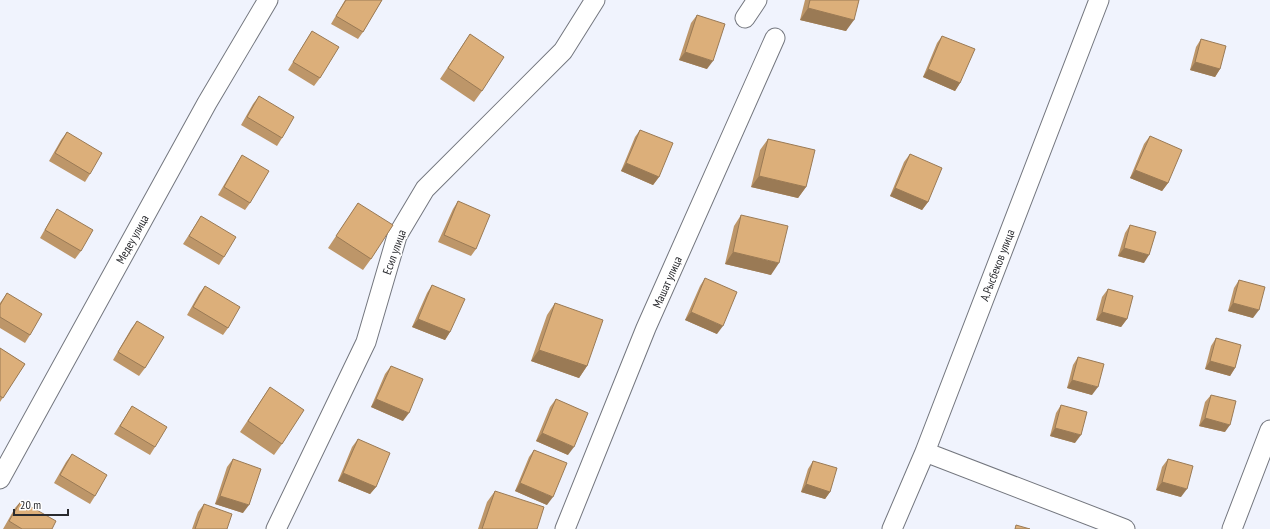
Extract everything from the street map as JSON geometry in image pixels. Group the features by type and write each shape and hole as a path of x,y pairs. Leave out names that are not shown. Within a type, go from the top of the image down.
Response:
{"street":[{"name":"Медеу улица","path":"0,480 207,103 268,0"},
{"name":"Есил улица","path":"276,529 366,342 397,236 424,189 563,51 595,0"},
{"path":"745,18 757,0"},
{"name":"А.Рысбеков улица","path":"892,529 925,452 1100,0"},
{"name":"Машат улица","path":"565,529 646,328 775,38"},
{"path":"1232,529 1270,430"},
{"path":"925,452 1125,529"}],"building":[{"path":"346,0 382,0 363,32 336,16"},
{"path":"810,0 859,0 854,20 808,8"},
{"path":"697,15 725,24 713,61 685,52"},
{"path":"312,31 339,47 320,78 293,62"},
{"path":"470,34 504,57 482,91 448,68"},
{"path":"942,36 975,49 960,83 928,69"},
{"path":"1201,39 1226,46 1220,69 1195,62"},
{"path":"259,96 294,117 282,138 247,117"},
{"path":"640,130 673,143 659,177 626,163"},
{"path":"67,132 102,153 90,174 55,153"},
{"path":"1150,136 1182,150 1168,183 1135,170"},
{"path":"768,139 815,150 806,187 759,176"},
{"path":"910,154 942,168 928,202 895,188"},
{"path":"242,155 269,171 250,203 224,187"},
{"path":"458,201 490,215 476,249 444,235"},
{"path":"358,203 393,225 371,259 336,236"},
{"path":"57,209 93,230 81,251 45,230"},
{"path":"741,215 788,226 779,263 733,252"},
{"path":"201,216 236,237 224,257 189,236"},
{"path":"1130,225 1156,232 1149,255 1124,248"},
{"path":"705,278 737,292 723,326 691,312"},
{"path":"1239,280 1265,287 1259,310 1233,303"},
{"path":"432,285 465,299 450,332 418,319"},
{"path":"205,286 240,307 228,328 193,307"},
{"path":"1108,289 1133,296 1127,319 1102,312"},
{"path":"7,293 42,314 30,335 0,317 0,305"},
{"path":"555,303 603,320 587,366 539,350"},
{"path":"137,321 164,337 145,368 118,352"},
{"path":"1216,338 1241,345 1235,368 1210,361"},
{"path":"0,348 25,364 3,398 0,396"},
{"path":"1078,357 1104,364 1098,387 1072,380"},
{"path":"391,366 423,379 409,413 376,399"},
{"path":"270,387 304,410 282,444 248,421"},
{"path":"1211,395 1236,401 1230,425 1205,418"},
{"path":"556,399 588,413 574,447 542,433"},
{"path":"1061,405 1087,412 1081,435 1055,428"},
{"path":"132,406 167,427 155,447 120,426"},
{"path":"358,439 390,453 376,487 343,473"},
{"path":"534,450 567,463 553,497 520,483"},
{"path":"72,454 107,475 95,496 60,475"},
{"path":"233,459 261,469 249,505 220,496"},
{"path":"1168,459 1193,466 1187,489 1162,482"},
{"path":"813,461 837,468 830,492 806,484"},
{"path":"495,491 544,507 537,529 482,529"},
{"path":"21,501 56,521 52,529 22,529 9,521"},
{"path":"204,504 232,514 227,529 195,529"},
{"path":"1016,525 1030,529 1015,529"}]}
